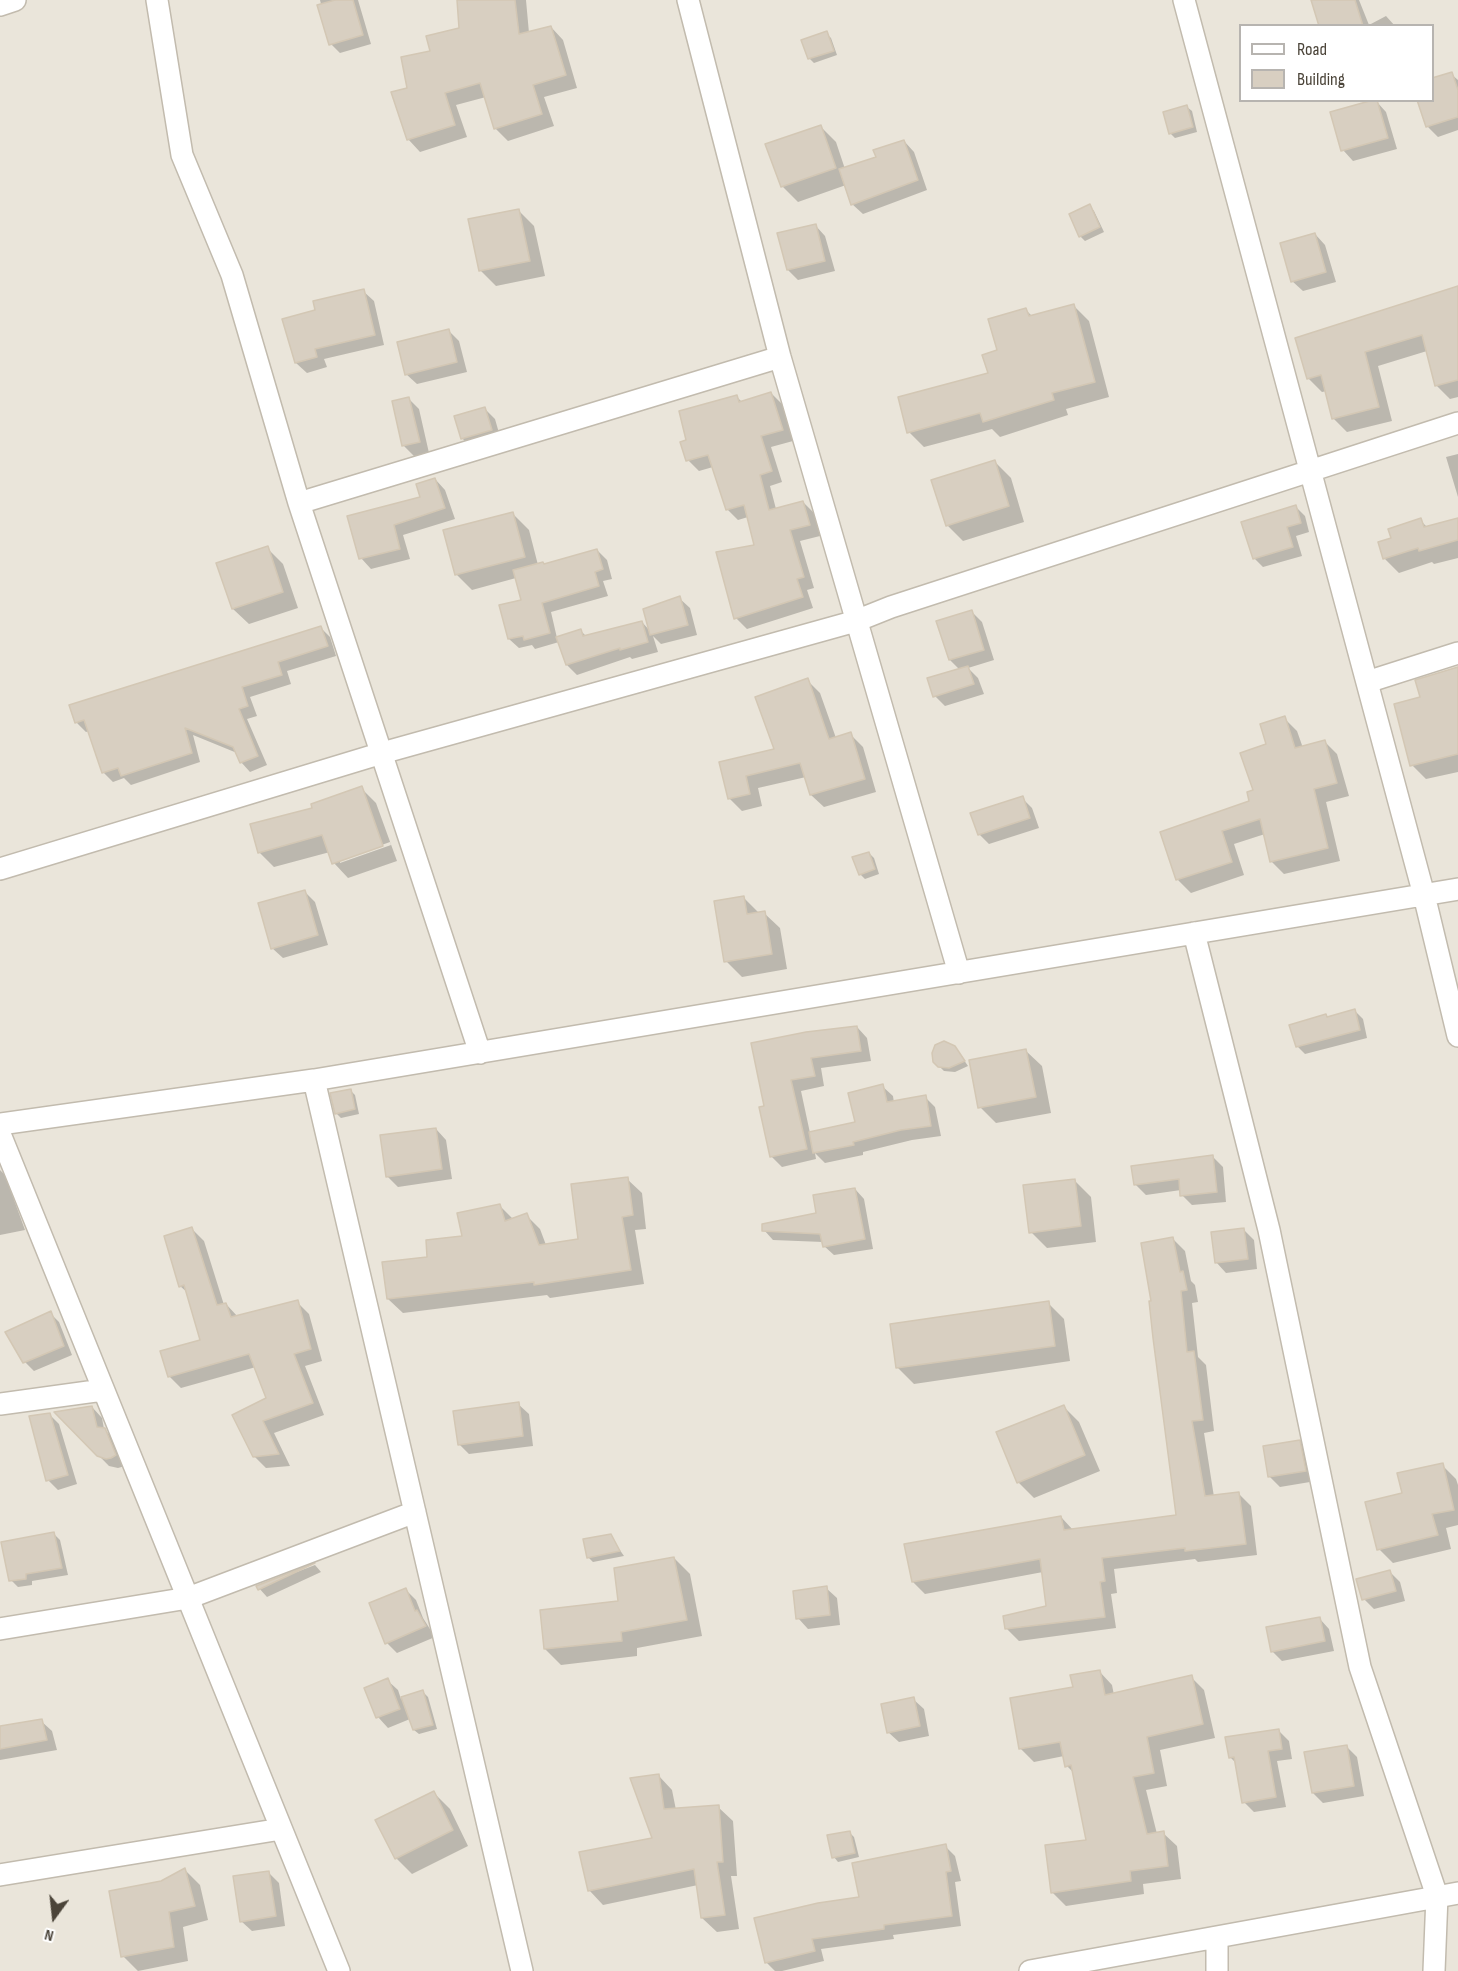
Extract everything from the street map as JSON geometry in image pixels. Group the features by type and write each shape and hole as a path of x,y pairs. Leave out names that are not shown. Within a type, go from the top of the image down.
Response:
{"street":[{"path":"0,5 15,0"},
{"path":"157,0 182,155 232,275 299,502 480,1053"},
{"path":"688,0 780,357 959,973"},
{"path":"1184,0 1424,895 1458,1036"},
{"path":"299,502 780,357"},
{"path":"0,869 382,753 856,621 891,607 1458,423"},
{"path":"1367,682 1458,653"},
{"path":"0,1124 314,1080 1458,889"},
{"path":"1194,933 1269,1230 1360,1667 1437,1896 1434,1971"},
{"path":"314,1080 522,1971"},
{"path":"0,1134 339,1971"},
{"path":"0,1404 104,1390"},
{"path":"0,1629 188,1598 415,1512"},
{"path":"0,1875 281,1829"},
{"path":"1030,1971 1458,1893"},
{"path":"1217,1937 1217,1971"}],"shaded area":[{"path":"0,0 1458,0 1458,1971 0,1971"}],"building":[{"path":"335,0 353,0 363,35 329,45 317,5"},
{"path":"457,0 515,0 519,34 551,26 566,75 533,85 542,114 494,129 480,83 445,93 455,125 407,140 391,92 407,88 401,57 430,51 426,36 459,28"},
{"path":"1311,0 1355,0 1362,24 1318,24"},
{"path":"827,31 834,51 808,59 801,40"},
{"path":"1452,72 1458,90 1458,117 1426,127 1418,102 1434,102 1434,77"},
{"path":"1366,102 1378,102 1388,138 1341,151 1330,112"},
{"path":"1187,105 1193,127 1169,134 1163,112"},
{"path":"821,125 836,168 781,187 765,144"},
{"path":"904,140 918,180 851,205 839,169 876,157 873,150"},
{"path":"1090,204 1100,227 1079,237 1069,214"},
{"path":"519,209 530,261 479,271 468,219"},
{"path":"816,224 825,261 787,270 777,233"},
{"path":"1315,233 1326,272 1291,282 1280,243"},
{"path":"1458,286 1458,380 1435,386 1422,335 1365,352 1379,407 1332,419 1321,375 1307,379 1295,338"},
{"path":"364,289 375,335 315,349 317,357 295,363 282,319 315,310 313,301"},
{"path":"1074,304 1095,382 1052,393 1054,400 983,422 980,413 907,433 898,397 988,373 982,355 997,350 988,319 1026,308 1029,316"},
{"path":"449,329 457,362 405,375 397,342"},
{"path":"771,392 783,430 761,436 772,471 760,475 769,510 803,501 810,525 790,530 804,577 797,579 803,597 734,619 716,552 754,545 744,505 726,510 708,455 686,461 680,442 686,440 679,411 737,395 739,402"},
{"path":"409,397 420,442 402,446 392,401"},
{"path":"485,407 492,430 461,439 454,416"},
{"path":"995,460 1009,506 946,526 931,480"},
{"path":"435,478 445,508 394,525 400,549 359,559 347,516 420,497 416,484"},
{"path":"1296,505 1301,523 1287,527 1293,547 1253,559 1241,522"},
{"path":"513,512 525,557 455,575 443,530"},
{"path":"1421,518 1424,527 1458,518 1458,540 1419,551 1418,548 1383,559 1378,542 1391,538 1388,529"},
{"path":"268,546 283,592 232,609 216,563"},
{"path":"597,549 603,569 595,572 599,586 542,603 550,633 524,640 523,636 508,639 499,605 521,600 513,570"},
{"path":"680,596 688,625 650,635 643,609"},
{"path":"972,610 984,650 949,660 936,621"},
{"path":"642,621 648,642 566,665 556,637 581,629 583,636"},
{"path":"321,626 328,646 278,662 282,675 242,687 248,706 239,709 258,756 240,763 233,747 185,728 192,753 121,776 118,768 102,773 84,720 75,723 69,705"},
{"path":"968,666 974,684 933,697 927,678"},
{"path":"1458,667 1458,754 1410,766 1394,704 1420,697 1415,680"},
{"path":"808,678 829,739 851,732 865,779 810,795 800,763 746,776 750,794 728,799 719,762 774,749 755,697"},
{"path":"1285,716 1295,748 1325,740 1337,783 1314,789 1328,848 1270,862 1260,819 1222,831 1232,862 1176,880 1160,832 1249,801 1247,792 1253,790 1240,753 1266,744 1260,724"},
{"path":"362,786 383,846 332,864 322,835 258,853 250,824 312,808 311,804"},
{"path":"1023,796 1030,818 978,835 970,813"},
{"path":"869,852 875,869 859,875 852,857"},
{"path":"305,890 318,935 271,949 258,903"},
{"path":"744,896 747,914 765,911 772,954 724,962 714,901"},
{"path":"1355,1009 1360,1030 1296,1047 1289,1025 1326,1014 1327,1017"},
{"path":"857,1026 861,1051 811,1058 815,1076 791,1080 807,1149 770,1157 759,1107 764,1106 751,1043 806,1032"},
{"path":"944,1041 955,1046 965,1061 949,1068 938,1067 933,1062 932,1053 935,1045"},
{"path":"1026,1049 1036,1097 978,1108 969,1060"},
{"path":"883,1084 887,1102 926,1095 931,1126 901,1130 853,1142 854,1145 813,1153 809,1132 855,1122 848,1093"},
{"path":"351,1089 355,1109 335,1114 330,1093"},
{"path":"436,1128 442,1169 386,1177 380,1135"},
{"path":"1213,1155 1217,1192 1180,1196 1179,1179 1134,1185 1131,1166"},
{"path":"628,1177 633,1215 622,1217 631,1270 534,1285 534,1282 387,1299 382,1262 427,1257 426,1240 462,1236 457,1213 500,1204 505,1221 527,1213 539,1245 578,1239 571,1184"},
{"path":"1075,1179 1081,1226 1029,1233 1023,1185"},
{"path":"855,1188 865,1239 823,1247 820,1234 762,1231 762,1224 816,1213 813,1195"},
{"path":"192,1227 217,1305 226,1303 231,1317 298,1300 311,1349 294,1354 313,1403 263,1421 279,1454 253,1457 232,1415 266,1398 249,1354 168,1377 160,1351 200,1340 184,1285 179,1287 164,1236"},
{"path":"1244,1228 1248,1259 1215,1263 1211,1232"},
{"path":"1173,1237 1180,1272 1183,1271 1187,1290 1181,1291 1187,1352 1194,1351 1203,1420 1192,1421 1205,1496 1239,1492 1246,1544 1185,1551 1185,1548 1102,1558 1105,1581 1100,1582 1105,1617 1005,1629 1003,1616 1046,1606 1040,1559 912,1582 904,1544 1061,1516 1064,1530 1176,1515 1153,1338 1149,1301 1151,1301 1141,1243"},
{"path":"1049,1301 1055,1346 896,1368 890,1324"},
{"path":"51,1311 64,1346 23,1363 5,1332"},
{"path":"519,1402 523,1436 458,1445 453,1411"},
{"path":"1064,1405 1085,1455 1017,1483 996,1432"},
{"path":"92,1406 97,1427 105,1428 116,1455 111,1458 97,1456 54,1412"},
{"path":"50,1413 68,1475 46,1481 29,1416"},
{"path":"1300,1440 1306,1471 1268,1477 1263,1446"},
{"path":"1443,1463 1454,1510 1432,1514 1438,1535 1377,1550 1365,1502 1402,1493 1397,1473"},
{"path":"54,1532 62,1568 26,1574 26,1579 9,1581 1,1542"},
{"path":"611,1534 620,1551 587,1558 583,1539"},
{"path":"674,1557 687,1620 621,1632 622,1641 544,1649 540,1610 618,1601 614,1568"},
{"path":"315,1563 258,1590 256,1586"},
{"path":"1390,1570 1396,1591 1362,1600 1356,1579"},
{"path":"827,1586 830,1615 796,1619 793,1591"},
{"path":"406,1588 415,1611 417,1610 426,1626 385,1644 369,1603"},
{"path":"1320,1617 1325,1641 1271,1652 1266,1627"},
{"path":"1100,1670 1105,1695 1192,1675 1203,1724 1147,1737 1154,1773 1133,1777 1147,1834 1164,1831 1168,1866 1130,1871 1131,1881 1051,1893 1045,1845 1086,1840 1071,1765 1065,1767 1060,1742 1019,1749 1010,1698 1073,1687 1070,1675"},
{"path":"388,1678 400,1709 376,1718 364,1688"},
{"path":"423,1690 433,1725 413,1730 401,1697"},
{"path":"914,1697 920,1726 887,1733 881,1704"},
{"path":"42,1719 47,1740 0,1749 0,1726"},
{"path":"1279,1729 1282,1749 1268,1751 1276,1797 1242,1803 1234,1757 1229,1758 1225,1737"},
{"path":"1347,1745 1354,1786 1312,1793 1304,1752"},
{"path":"659,1774 664,1809 719,1805 723,1862 717,1862 725,1915 701,1918 694,1869 588,1891 579,1852 652,1838 630,1778"},
{"path":"434,1791 453,1830 395,1859 375,1820"},
{"path":"850,1831 855,1853 832,1858 827,1835"},
{"path":"946,1844 951,1871 946,1872 952,1916 884,1925 884,1929 812,1939 815,1951 765,1963 754,1918 818,1903 859,1897 852,1863"},
{"path":"185,1868 195,1906 169,1912 174,1947 121,1957 109,1891 161,1881"},
{"path":"269,1871 276,1916 240,1922 233,1876"}]}
